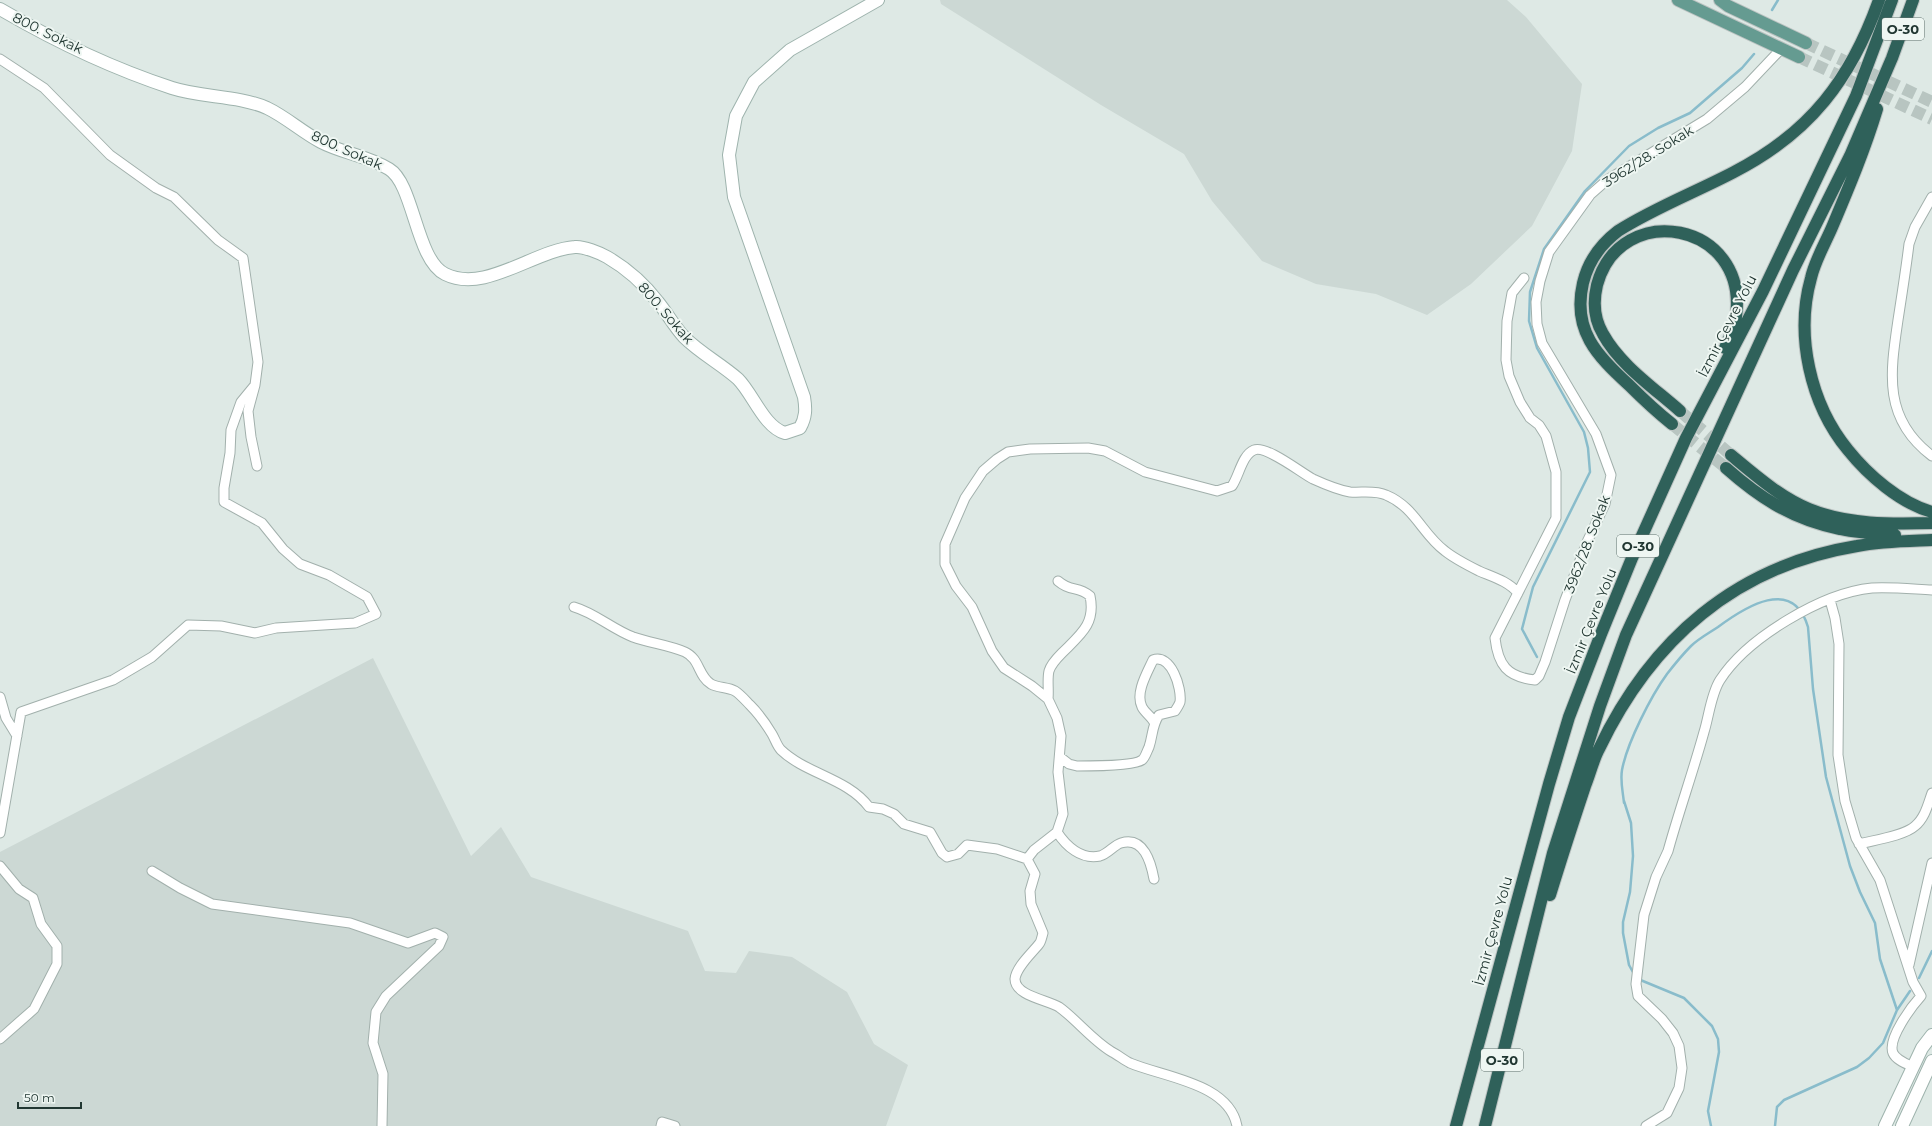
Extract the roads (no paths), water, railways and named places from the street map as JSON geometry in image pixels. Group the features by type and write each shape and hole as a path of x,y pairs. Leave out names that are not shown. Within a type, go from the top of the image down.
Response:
{"highway":[{"path":"1672,424 1610,368 1596,352 1590,341 1580,312 1582,288 1589,265 1603,244 1618,231 1757,159 1798,129 1828,98 1844,77 1856,54 1879,0"},
{"name":"İzmir Çevre Yolu","path":"1456,1126 1525,869 1569,717 1630,565 1686,438 1763,291 1856,96 1892,0"},
{"name":"O-30","path":"1485,1126 1555,846 1600,706 1626,635 1793,270 1850,156 1892,58 1913,0"},
{"path":"1892,58 1865,149 1811,277 1805,307 1805,339 1809,367 1818,396 1828,422 1842,443 1857,462 1899,496 1932,512"},
{"path":"1680,411 1626,363 1602,334 1597,322 1595,298 1600,275 1610,258 1624,244 1649,233 1680,232 1703,240 1717,251 1726,262 1735,288 1737,309 1734,327 1686,438"},
{"path":"1731,455 1757,477 1785,496 1808,509 1861,522 1884,524 1932,524"},
{"path":"1726,468 1750,490 1770,503 1792,514 1820,525 1842,530 1932,540"},
{"path":"1518,994 1579,804 1598,750 1622,704 1639,678 1661,651 1686,625 1714,603 1774,569 1806,558 1856,546 1883,542 1932,540"}],"main road":[{"name":"800. Sokak","path":"0,9 26,24 108,63 174,89 246,101 269,109 321,142 391,170 402,186 432,262 444,274 464,279 486,277 549,254 577,246 606,256 642,284 683,336 739,380 776,430 785,433 800,428 805,419 806,407 734,196 729,155 736,116 754,82 790,50 878,0"},
{"path":"1678,1 1693,3 1699,0"},
{"path":"1720,0 1728,6 1806,43"},
{"path":"1678,1 1799,57"},
{"path":"1885,1126 1922,1048 1932,1034"},
{"path":"1902,1126 1932,1061"},
{"path":"1913,1067 1926,1074"}],"street":[{"name":"3962/28. Sokak","path":"1524,278 1512,293 1507,321 1506,360 1509,376 1520,402 1530,418 1538,425 1546,436 1556,472 1556,518 1495,638 1497,653 1507,671 1522,678 1535,680 1539,676 1545,662 1565,600 1587,542 1605,504 1611,475 1596,434 1542,343 1537,324 1536,302 1540,281 1549,252 1590,195 1607,180 1707,120 1745,86 1781,49"},
{"path":"0,59 44,88 110,155 156,188 174,197 218,240 243,258 258,362 255,385 248,411 250,437 257,466"},
{"path":"1932,197 1914,227 1909,244 1892,361 1892,388 1901,421 1918,446 1932,456"},
{"path":"0,833 21,712 113,680 152,657 188,625 221,626 255,633 276,628 356,623 376,614 368,597 329,575 300,564 283,549 262,523 224,502 224,488 230,453 231,430 241,402 255,385"},
{"path":"1027,859 1034,850 1057,832 1063,814 1058,772 1061,736 1057,718 1048,699 1032,686 1004,668 992,651 972,607 956,586 945,564 945,544 965,498 984,471 997,459 1015,450 1088,448 1105,451 1145,472 1218,490 1232,486 1247,454 1254,450 1260,449 1274,455 1312,479 1333,487 1349,492 1386,495 1414,514 1432,539 1444,551 1478,571 1509,584 1518,593"},
{"path":"1048,699 1049,671 1055,660 1076,639 1090,621 1092,614 1090,596 1083,590 1066,588 1058,581"},
{"path":"1646,1126 1667,1113 1679,1088 1682,1068 1679,1046 1673,1033 1662,1019 1638,996 1637,978 1640,934 1644,915 1656,877 1668,851 1719,681 1744,652 1794,615 1805,609 1854,591 1871,588 1932,590"},
{"path":"1830,600 1835,618 1839,644 1838,754 1845,801 1856,838 1880,880 1915,987 1920,996 1910,1008 1901,1023 1893,1044 1892,1052 1913,1067"},
{"path":"574,607 582,609 610,626 634,637 686,652 696,660 703,677 712,684 735,691 751,706 771,733 780,749 803,765 834,780 865,802 869,807 883,809 894,814 904,824 930,832 942,853 947,857 958,854 967,845 997,849 1027,859 1035,874 1030,891 1031,904 1043,933 1039,944 1034,948 1017,972 1015,979 1016,985 1024,992 1035,998 1058,1007 1110,1051 1130,1062 1186,1080 1212,1093 1232,1112 1237,1126"},
{"path":"1060,757 1069,764 1077,766 1137,763 1144,759 1154,722 1159,714 1175,710 1180,703 1180,690 1175,674 1164,660 1157,659 1153,660 1146,675 1140,699 1142,706 1154,722"},
{"path":"0,697 6,718 17,736"},
{"path":"1859,844 1888,836 1915,826 1924,814 1932,792"},
{"path":"1057,832 1065,844 1075,851 1089,856 1101,855 1121,843 1130,842 1144,849 1150,863 1154,879"},
{"path":"1909,966 1932,863"},
{"path":"0,866 19,889 33,898 41,924 57,946 57,964 34,1009 0,1039"},
{"path":"152,871 180,888 212,904 350,923 408,943 435,934 443,938 439,946 386,996 376,1012 373,1043 383,1074 382,1126"},
{"path":"661,1126 662,1122 676,1126"}],"waterway":[{"path":"1772,10 1778,0"},
{"path":"1537,657 1522,629 1533,587 1590,472 1588,448 1584,432 1537,348 1529,321 1530,292 1544,249 1585,191 1629,146 1658,128 1690,113 1742,68 1754,54"},
{"path":"1624,803 1621,774 1629,747 1640,720 1654,694 1678,660 1700,638 1741,611 1768,600 1780,599 1791,603 1801,612 1808,627 1813,689 1826,777 1850,866 1860,892 1875,923 1880,959 1897,1010"},
{"path":"1624,801 1631,823 1633,856 1630,892 1623,922 1623,933 1629,965 1634,974"},
{"path":"1919,978 1932,951"},
{"path":"1638,979 1684,998 1712,1026 1718,1039 1719,1052 1708,1111 1711,1126"},
{"path":"1775,1126 1777,1107 1784,1100 1857,1067 1869,1058 1883,1043 1897,1010 1910,991"}],"tunnel":[{"path":"1806,43 1932,102"},
{"path":"1799,57 1932,119"},
{"path":"1680,411 1731,455"},
{"path":"1672,424 1726,468"}]}
